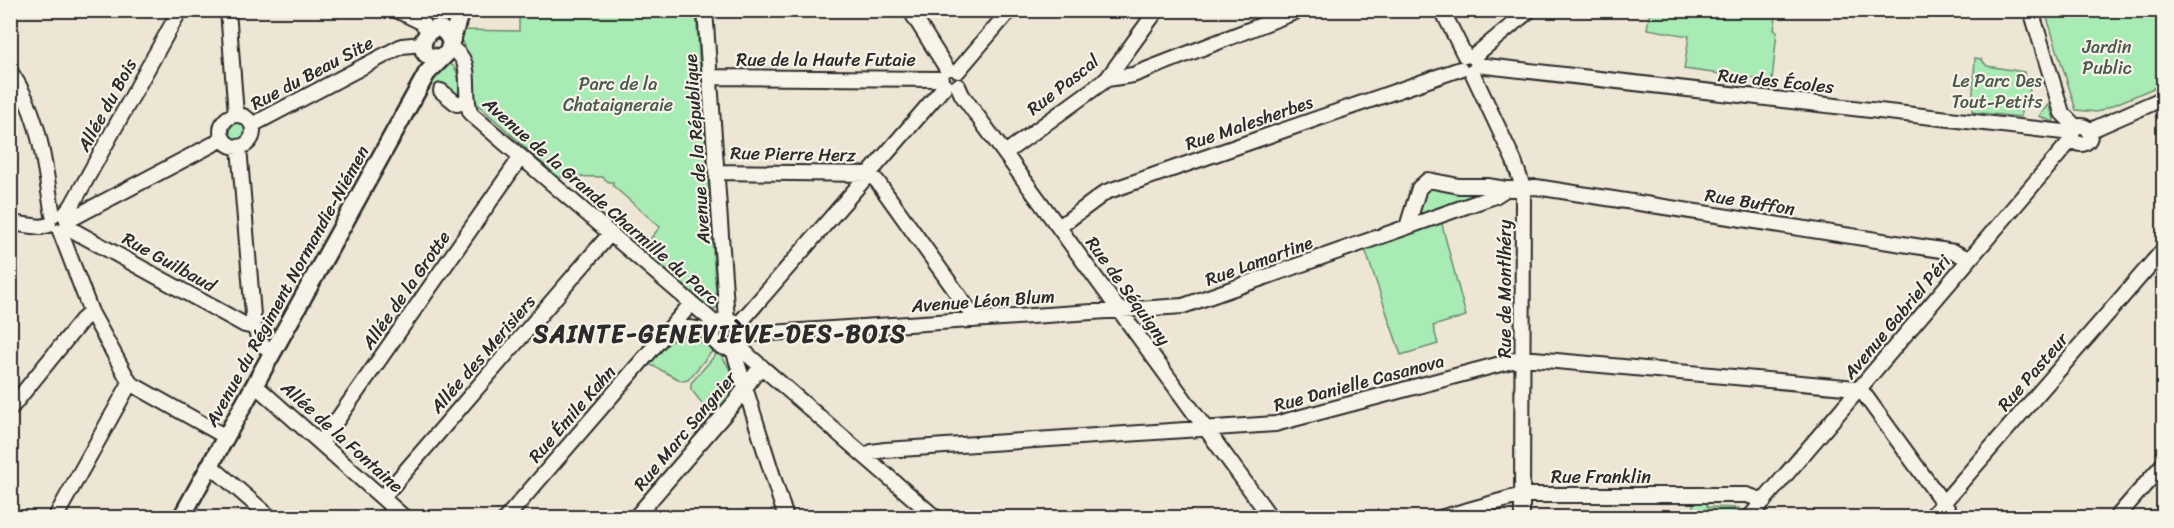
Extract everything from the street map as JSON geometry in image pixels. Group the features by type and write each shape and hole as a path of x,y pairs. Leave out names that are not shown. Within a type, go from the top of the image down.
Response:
{"main road":[{"path":"437,43 460,12"},
{"name":"Avenue du Régiment Normandie-Niémen","path":"181,518 427,73 437,43"}],"street":[{"name":"Allée du Bois","path":"60,222 72,206 180,10"},
{"path":"228,10 237,115"},
{"path":"396,10 421,22 437,43"},
{"name":"Avenue de la République","path":"705,10 729,333 786,518"},
{"name":"Rue de Séquigny","path":"910,10 962,95 1271,518"},
{"path":"665,335 679,327 729,333 1010,10"},
{"name":"Rue Pascal","path":"1005,153 1107,79 1157,10"},
{"path":"1107,79 1133,75 1300,10"},
{"name":"Rue de Montlhéry","path":"1442,10 1514,161 1523,187 1522,518"},
{"path":"1469,64 1530,10"},
{"path":"2031,10 2062,113 2077,132"},
{"name":"Avenue de la Grande Charmille du Parc","path":"437,43 457,52 465,63 466,101 471,114 691,304 729,333 761,366 936,518"},
{"name":"Rue du Beau Site","path":"252,125 402,45 437,43"},
{"name":"Rue des Écoles","path":"1469,64 2077,132"},
{"name":"Rue Malesherbes","path":"1059,226 1106,192 1469,64"},
{"path":"10,71 30,108 42,141 60,222 91,312 130,383 226,437"},
{"name":"Rue de la Haute Futaie","path":"710,77 950,78"},
{"name":"Avenue de la Grande Charmille du Parc","path":"441,91 457,104 466,101"},
{"name":"Avenue Gabriel Péri","path":"1749,518 2077,132 2163,98"},
{"path":"2056,130 2061,123 2062,113"},
{"path":"237,115 246,118 252,125 253,135 248,143 239,147 230,145 223,139 222,128 231,117 237,115"},
{"path":"10,223 41,227 60,222 223,139"},
{"path":"239,147 254,327 262,345 273,351"},
{"name":"Allée de la Grotte","path":"321,443 521,157"},
{"name":"Rue Pierre Herz","path":"716,172 869,174 877,181 903,217 974,320"},
{"name":"Rue Lamartine","path":"1407,227 1419,188 1428,180 1459,186 1506,189 1523,187"},
{"name":"Rue Buffon","path":"1523,187 1954,252 1969,259"},
{"name":"Rue Lamartine","path":"1119,310 1183,306 1195,303 1495,196 1506,189"},
{"name":"Rue Guilbaud","path":"60,222 245,325 254,327"},
{"name":"Allée des Merisiers","path":"382,497 610,234"},
{"name":"Rue Pasteur","path":"1930,518 2163,249"},
{"name":"Rue Émile Kahn","path":"506,518 691,304"},
{"name":"Avenue Léon Blum","path":"729,333 1119,310"},
{"path":"10,409 91,312"},
{"name":"Rue Danielle Casanova","path":"866,457 872,452 885,450 1275,424 1523,358 1859,389"},
{"name":"Rue Marc Sangnier","path":"635,518 745,389 761,366"},
{"path":"55,518 130,383"},
{"name":"Allée de la Fontaine","path":"255,385 405,518"},
{"path":"1859,389 1953,518"},
{"path":"2116,518 2163,463"},
{"path":"210,465 271,518"},
{"name":"Rue Franklin","path":"1440,518 1522,495 1747,495 1764,501"}],"green space":[{"name":"Parc de la Chataigneraie","path":"519,11 696,11 717,307 713,311 642,249 660,227 613,186 613,182 602,177 562,176 560,179 476,103 473,67 459,30 519,31"},
{"path":"1650,11 1777,11 1772,81 1684,69 1689,36 1647,29"},
{"name":"Jardin Public","path":"2045,11 2163,11 2163,84 2097,112 2076,110"},
{"name":"Le Parc Des Tout-Petits","path":"1975,58 1981,59 1987,66 2024,72 2030,92 2021,102 2021,117 1972,112"},
{"path":"446,62 451,64 457,72 460,98 438,90 430,82"},
{"path":"2049,105 2054,119 2053,122 2039,116"},
{"path":"235,123 241,123 246,131 244,137 235,139 230,134 230,128"},
{"path":"1430,186 1483,192 1417,215 1425,189"},
{"path":"1441,221 1466,316 1433,326 1438,344 1401,355 1365,249"},
{"path":"679,338 697,340 714,349 688,380 682,381 650,363 667,343"},
{"path":"718,352 731,371 733,386 727,401 713,418 691,389 691,383"},
{"path":"1693,501 1707,501 1707,507 1739,508 1731,517 1693,517"}],"district":[{"name":"SAINTE-GENEVIÈVE-DES-BOIS","path":"720,334"}]}
